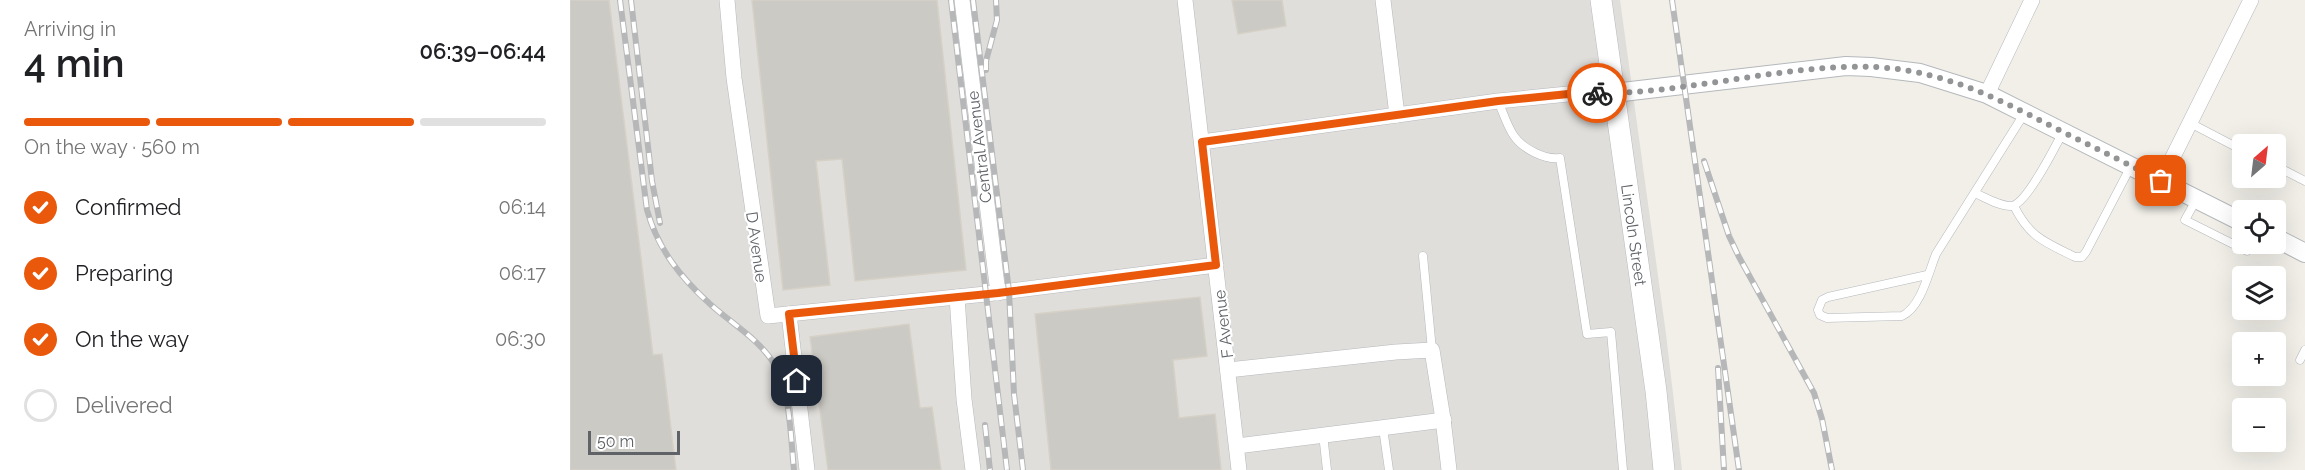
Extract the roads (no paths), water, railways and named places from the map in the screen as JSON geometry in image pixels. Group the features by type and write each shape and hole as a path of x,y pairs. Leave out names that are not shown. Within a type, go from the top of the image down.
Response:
{"main road":[{"name":"Lincoln Street","path":"1601,0 1656,391 1664,470"}],"street":[{"name":"D Avenue","path":"727,0 734,78 768,316 789,314"},
{"name":"Central Avenue","path":"962,0 998,293"},
{"name":"F Avenue","path":"1185,0 1239,470"},
{"path":"1383,0 1397,115"},
{"path":"1987,93 2032,0"},
{"path":"2161,181 2251,0"},
{"path":"1202,142 1498,101 1578,93 1614,93 1805,69 1854,66 1920,73 1987,93 2232,217"},
{"path":"2286,243 2305,253"},
{"path":"807,470 789,314 998,293 1216,265"},
{"path":"957,297 964,399 973,470"},
{"path":"1228,370 1432,350 1444,420 1449,470"},
{"path":"1237,446 1444,420"}],"lane":[{"path":"1498,101 1515,138 1550,160 1560,158 1587,334 1611,332 1623,470"},
{"path":"1928,275 1828,297 1822,300 1818,310 1820,315 1827,318 1902,316 1910,313 1928,275 1936,254 2025,113"},
{"path":"2190,123 2232,145"},
{"path":"1976,194 2005,206 2014,206 2021,200 2043,167 2063,132"},
{"path":"2014,206 2023,224 2038,239 2075,257 2082,257 2131,166"},
{"path":"2286,171 2305,181"},
{"path":"2196,199 2186,220 2232,243"},
{"path":"1423,256 1432,350"},
{"path":"2300,360 2305,350"},
{"path":"1383,428 1389,470"},
{"path":"1323,434 1327,470"}],"railway":[{"path":"620,0 647,210 652,224 664,250 680,273 710,304 754,340 776,367 787,402 794,470"},
{"path":"631,0 652,181 660,223"},
{"path":"951,0 1007,470"},
{"path":"973,0 1009,291 1014,394 1023,470"},
{"path":"986,70 986,61 997,20 996,0"},
{"path":"1672,0 1739,470"},
{"path":"1704,161 1729,236 1814,393 1822,419 1832,470"},
{"path":"1718,368 1724,470"},
{"path":"985,425 990,470"}]}
